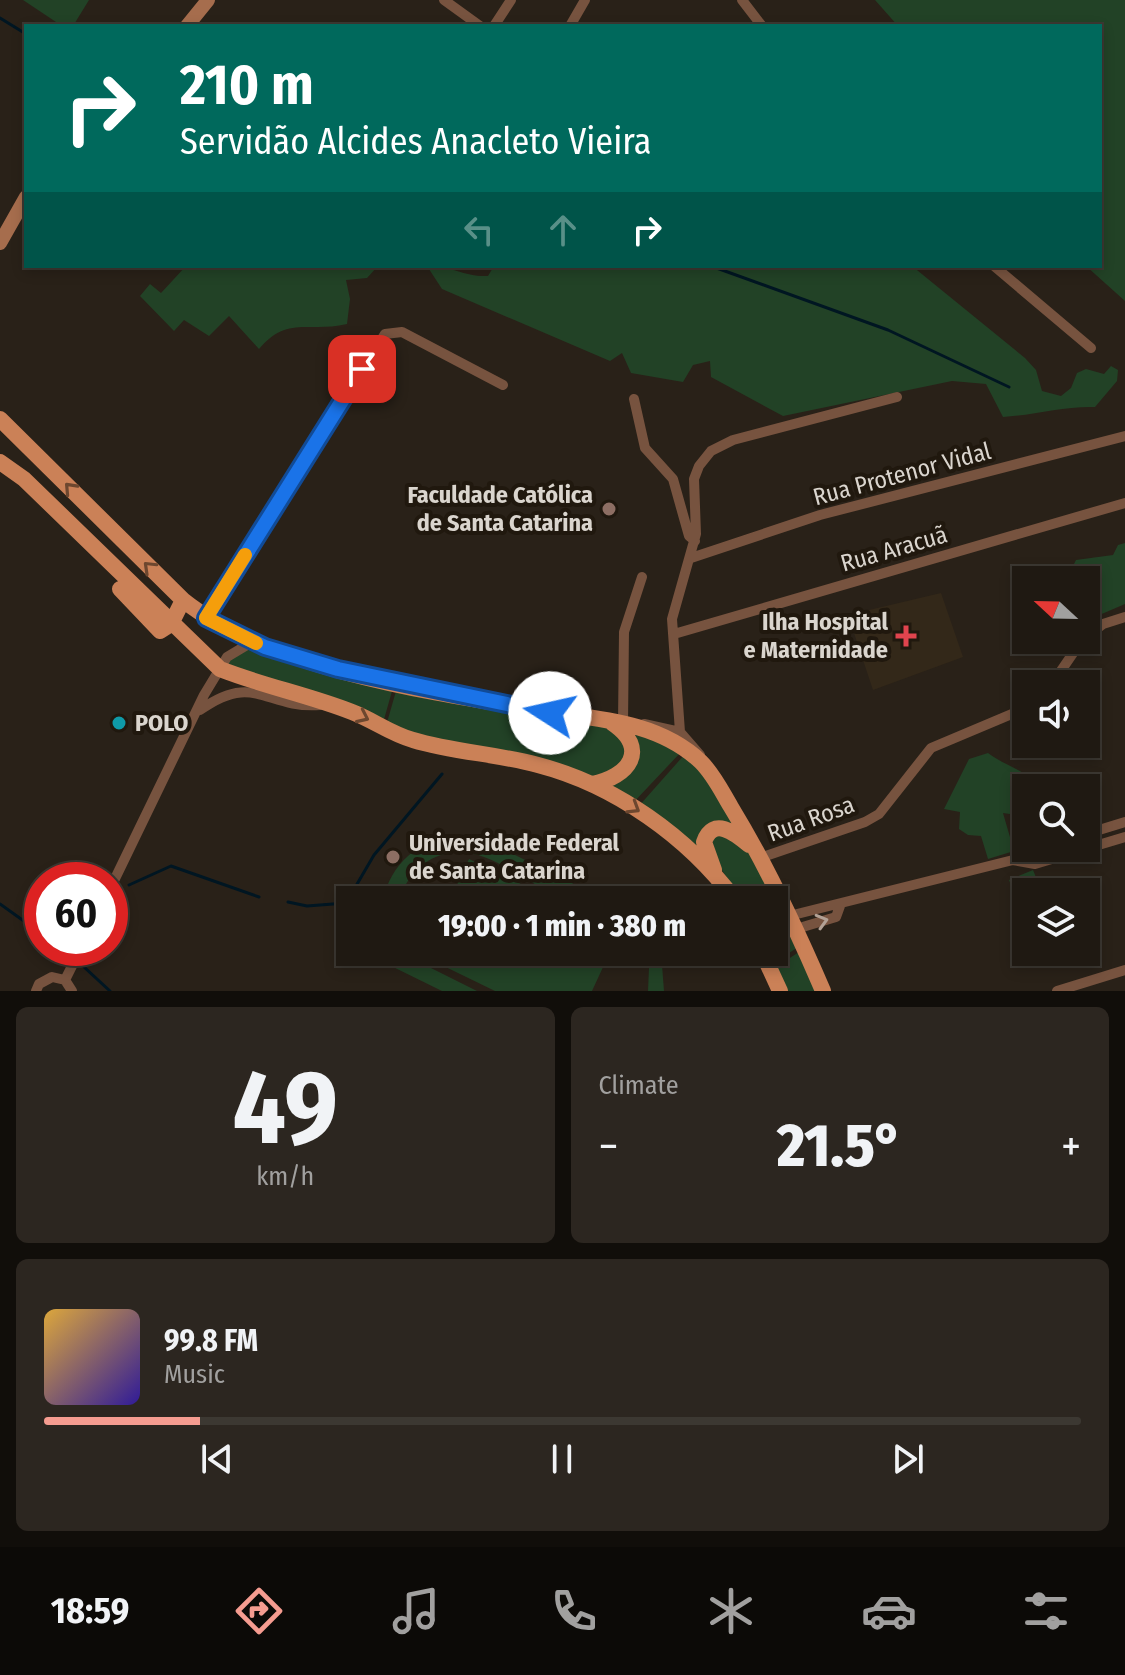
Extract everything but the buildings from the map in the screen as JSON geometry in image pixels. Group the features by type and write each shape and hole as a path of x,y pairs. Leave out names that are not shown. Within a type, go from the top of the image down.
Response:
{"main road":[{"path":"189,24 208,0"},
{"path":"0,243 24,201"},
{"path":"0,419 183,600 206,618 252,642 338,669 472,699 616,722 671,741 710,774 758,855 823,991"},
{"path":"0,462 24,479 171,624 216,676 235,677 330,705 412,740 538,765 592,784 655,822 724,886"},
{"path":"0,470 64,529 160,631 171,624 183,600"},
{"path":"592,784 611,780 621,774 633,754 632,744 616,722"},
{"path":"720,881 704,842 710,831 719,827 729,829 758,855"},
{"path":"768,966 780,991"}],"street":[{"path":"444,0 477,24"},
{"path":"495,24 511,0"},
{"path":"571,24 585,0"},
{"path":"742,0 760,24"},
{"path":"996,268 1091,348"},
{"path":"206,618 385,334 402,332 503,385"},
{"path":"680,732 673,610 691,558 694,479 699,466 711,451 749,435 897,397"},
{"path":"634,399 645,448 673,479 692,538"},
{"name":"Rua Protenor Vidal","path":"691,558 820,515 1125,436"},
{"name":"Rua Aracuã","path":"674,634 1125,503"},
{"path":"676,531 692,538"},
{"path":"642,577 624,632 616,722 660,726 680,732 692,743 710,774"},
{"path":"1100,626 1125,617"},
{"path":"124,862 216,676 235,649 252,642"},
{"path":"199,711 223,681 235,677"},
{"path":"199,711 224,693 249,690 289,703 330,705"},
{"name":"Rua Rosa","path":"758,855 865,822 879,814 931,748 1012,714"},
{"path":"1100,830 1125,822"},
{"path":"1100,844 1125,837"},
{"path":"792,922 836,917 840,906 1012,860"},
{"path":"65,980 72,966"},
{"path":"1057,991 1125,970"},
{"path":"36,991 45,979 65,980"},
{"path":"65,980 72,991"}],"shaded area":[{"name":"Ilha Hospital e Maternidade","path":"941,593 963,657 873,690 848,615"}],"green space":[{"path":"23,0 89,0 74,24 59,24"},
{"path":"875,0 1125,0 1125,301 1088,268 1102,268 1102,24 896,24"},
{"path":"184,268 376,268 367,278 346,280 350,299 347,324 289,329 279,332 259,349 229,316 209,336 184,320 174,331 140,296 150,284 161,293"},
{"path":"428,268 488,276 493,268 914,268 1025,358 1036,370 1042,391 1061,396 1071,388 1077,373 1086,369 1104,374 1111,366 1118,370 1117,381 1095,407 1015,416 1003,417 986,384 952,381 783,416 711,377 710,361 693,365 683,382 631,373 622,353 610,361 442,289"},
{"path":"1125,543 1125,604 1100,615 1100,566 1073,566 1076,560 1113,555 1118,545"},
{"path":"253,646 394,684 383,723 226,665 239,650"},
{"path":"398,684 610,724 622,733 627,761 595,778 420,739 386,726"},
{"path":"625,726 682,751 632,804 600,785 633,764"},
{"path":"988,753 1024,774 1012,774 1012,814 1003,813 1012,852 988,859 981,836 968,835 959,829 960,812 944,809 969,759"},
{"path":"685,754 697,765 739,829 714,824 706,861 638,807"},
{"path":"719,831 755,857 770,886 733,886 715,860 712,835"},
{"path":"456,835 481,838 578,886 539,886 500,864 465,852 447,853 428,861 405,886 388,886 400,864 409,856 430,842"},
{"path":"469,859 525,886 456,886"},
{"path":"1033,870 1036,878 1014,878"},
{"path":"788,922 800,946 788,954"},
{"path":"802,950 820,991 783,991 773,969 788,966 788,959"},
{"path":"391,966 427,966 477,991 442,991"},
{"path":"444,966 604,966 592,991 495,991"},
{"path":"662,966 664,991 648,991 649,968"}],"waterway":[{"path":"0,18 24,33"},
{"path":"717,268 888,330 1009,387"},
{"path":"288,902 307,906 346,903 374,855 442,774"},
{"path":"129,885 171,866 259,897"},
{"path":"0,904 24,921"},
{"path":"84,967 110,991"}],"slow traffic":[{"path":"245,555 206,618 256,643"}],"place":[{"name":"Faculdade Católica de Santa Catarina","path":"609,509"},
{"name":"Ilha Hospital e Maternidade","path":"906,636"},
{"name":"POLO","path":"119,723"},
{"name":"Universidade Federal de Santa Catarina","path":"393,857"}],"route":[{"path":"362,369 206,618 265,647 338,669 550,713"}]}
